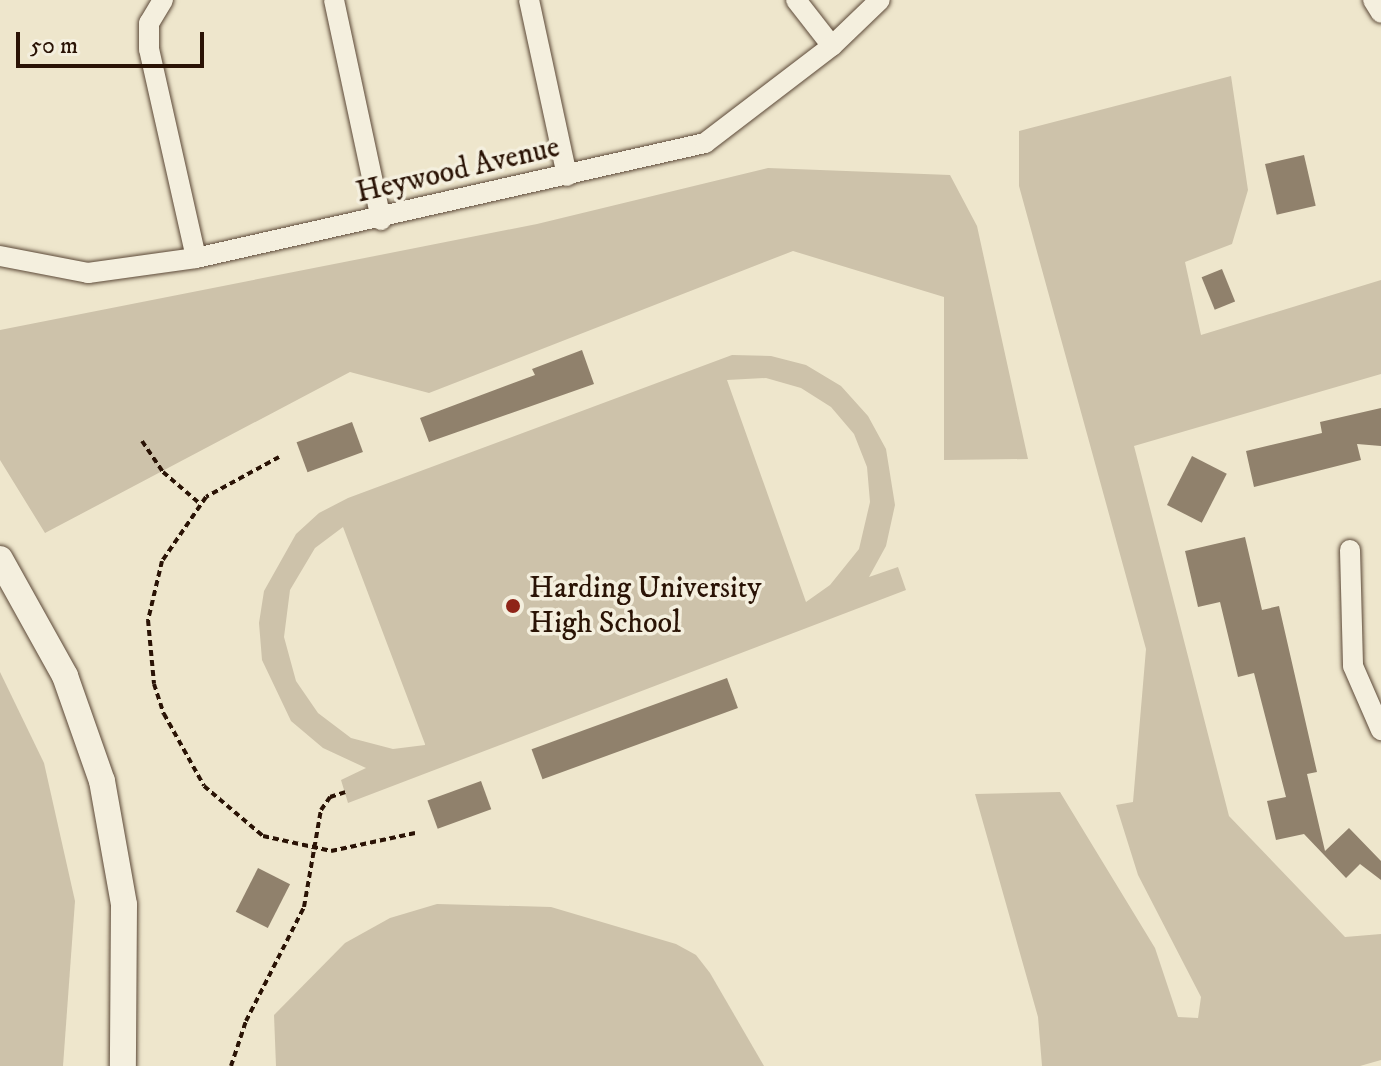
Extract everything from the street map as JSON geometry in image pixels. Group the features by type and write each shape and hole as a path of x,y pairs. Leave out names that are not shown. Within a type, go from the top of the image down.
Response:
{"street":[{"path":"163,0 149,23 149,49 196,258"},
{"path":"334,0 381,220"},
{"path":"529,0 567,176"},
{"path":"796,0 832,46"},
{"name":"Heywood Avenue","path":"0,256 88,273 196,258 381,220 705,143 832,46 880,0"},
{"path":"1373,0 1381,13"},
{"path":"1350,550 1353,666 1381,730"},
{"path":"0,559 65,676 102,781 124,905 123,1066"}],"path":[{"path":"142,441 163,472 200,504"},
{"path":"279,457 226,482 200,504 173,538 153,586 149,650 164,714 187,763 224,808 263,836 315,850 357,848 415,833"},
{"path":"231,1066 246,1021 304,907 321,810 330,797 345,792"}],"shaded area":[{"path":"1231,76 1248,190 1232,244 1185,262 1201,335 1381,280 1381,374 1134,446 1229,816 1345,937 1381,934 1381,1060 1360,1066 1042,1066 1038,1017 975,794 1060,792 1155,948 1178,1017 1198,1018 1201,997 1138,875 1116,805 1133,802 1146,649 1019,186 1019,131"},
{"path":"768,168 950,175 977,226 1028,459 944,460 944,297 793,251 429,393 350,372 45,533 0,460 0,330 537,224"},
{"path":"732,355 771,356 806,365 841,386 868,416 886,449 895,505 886,546 869,577 898,567 906,590 348,803 341,780 366,768 323,748 291,721 262,660 259,623 264,591 296,534 319,513 348,498","holes":["766,378 801,388 831,407 854,434 867,467 870,502 859,549 830,585 806,602 727,380","343,527 425,744 425,745 393,749 351,738 318,713 296,681 284,637 290,590 315,548"]},
{"path":"0,672 44,763 75,901 63,1066 0,1066"},
{"path":"437,904 551,907 676,944 696,955 710,973 764,1066 276,1066 274,1015 345,943 390,918"}],"building":[{"path":"1304,155 1316,206 1277,215 1265,164"},
{"path":"1222,269 1235,301 1215,310 1202,277"},
{"path":"582,350 594,384 429,442 420,418 535,375 532,369"},
{"path":"1381,408 1381,446 1357,444 1361,460 1254,487 1246,451 1322,433 1320,422"},
{"path":"352,422 363,452 308,472 297,442"},
{"path":"1192,456 1227,474 1202,523 1167,505"},
{"path":"1245,537 1262,610 1279,606 1317,772 1307,774 1325,851 1349,828 1381,861 1381,880 1360,864 1346,878 1304,834 1276,840 1267,801 1286,797 1254,673 1238,677 1220,602 1198,607 1185,551"},
{"path":"727,678 738,708 542,779 532,749"},
{"path":"481,781 491,809 438,829 427,800"},
{"path":"258,868 290,884 268,928 236,912"}],"place":[{"name":"Harding University High School","path":"513,606"}]}
